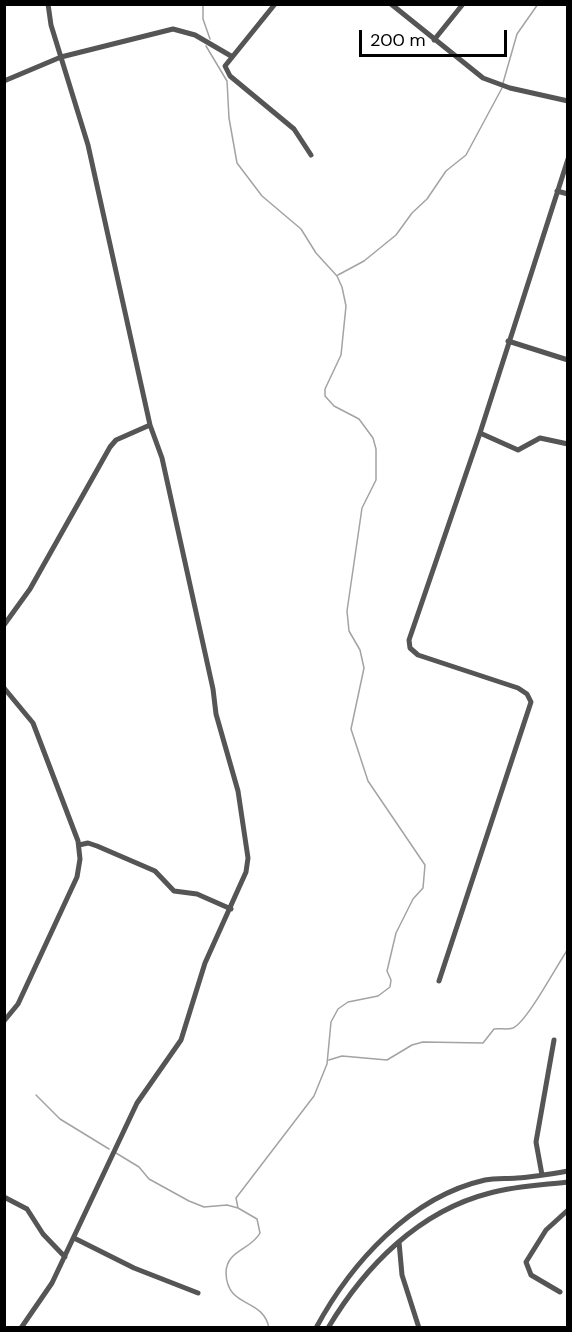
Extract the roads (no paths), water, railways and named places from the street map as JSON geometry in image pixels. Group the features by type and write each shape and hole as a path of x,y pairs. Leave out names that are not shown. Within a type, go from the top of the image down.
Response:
{"street":[{"path":"21,1328 49,1290 137,1103 181,1040 206,963 231,909 248,862 238,791 216,714 213,689 162,458 150,425 88,145 61,57 48,4"},
{"path":"275,4 225,66 230,76 294,129 311,155"},
{"path":"391,4 483,78 567,101"},
{"path":"434,40 463,4"},
{"path":"4,81 61,57 173,29 195,34 231,56"},
{"path":"439,981 531,707 530,697 523,690 418,655 409,645 480,433 567,159"},
{"path":"557,191 567,195"},
{"path":"508,341 567,360"},
{"path":"4,625 30,590 110,447 116,440 150,425"},
{"path":"480,433 520,450 540,438 567,444"},
{"path":"4,688 33,723 80,845 77,877 18,1004 4,1022"},
{"path":"80,845 88,843 97,846 155,871 174,891 197,894 231,909"},
{"path":"542,1175 536,1142 555,1040"},
{"path":"316,1328 339,1288 366,1257 405,1219 435,1201 484,1180 567,1171"},
{"path":"328,1328 363,1279 399,1242 445,1210 479,1196 508,1189 567,1182"},
{"path":"4,1197 27,1209 43,1234 65,1257"},
{"path":"560,1292 531,1275 526,1262 546,1230 567,1210"},
{"path":"74,1238 134,1268 198,1293"},
{"path":"399,1242 402,1275 419,1328"}],"waterway":[{"path":"203,4 203,19 210,39"},
{"path":"503,83 517,34 538,4"},
{"path":"206,46 227,81 229,118 237,163 262,196 301,229 316,253 337,276 342,287 346,306 341,355 325,389 325,396 334,406 359,419 373,438 376,449 376,480 362,508 347,611 349,631 360,650 364,668 351,729 368,781 425,865 423,888 413,899 396,933 387,971 391,980 390,987 378,996 348,1002 338,1009 331,1022 327,1064 314,1096 236,1198 238,1208 257,1219 260,1233 256,1239 230,1259 226,1273 228,1284 238,1298 260,1311 269,1328"},
{"path":"338,275 364,261 396,235 412,213 427,199 446,171 466,155 502,88"},
{"path":"329,1060 342,1056 387,1060 412,1045 423,1042 483,1043 494,1029 511,1029 519,1024 534,1005 568,949"},
{"path":"36,1095 60,1119 109,1149"},
{"path":"116,1153 139,1167 149,1179 189,1201 204,1207 227,1205 238,1208"}]}
